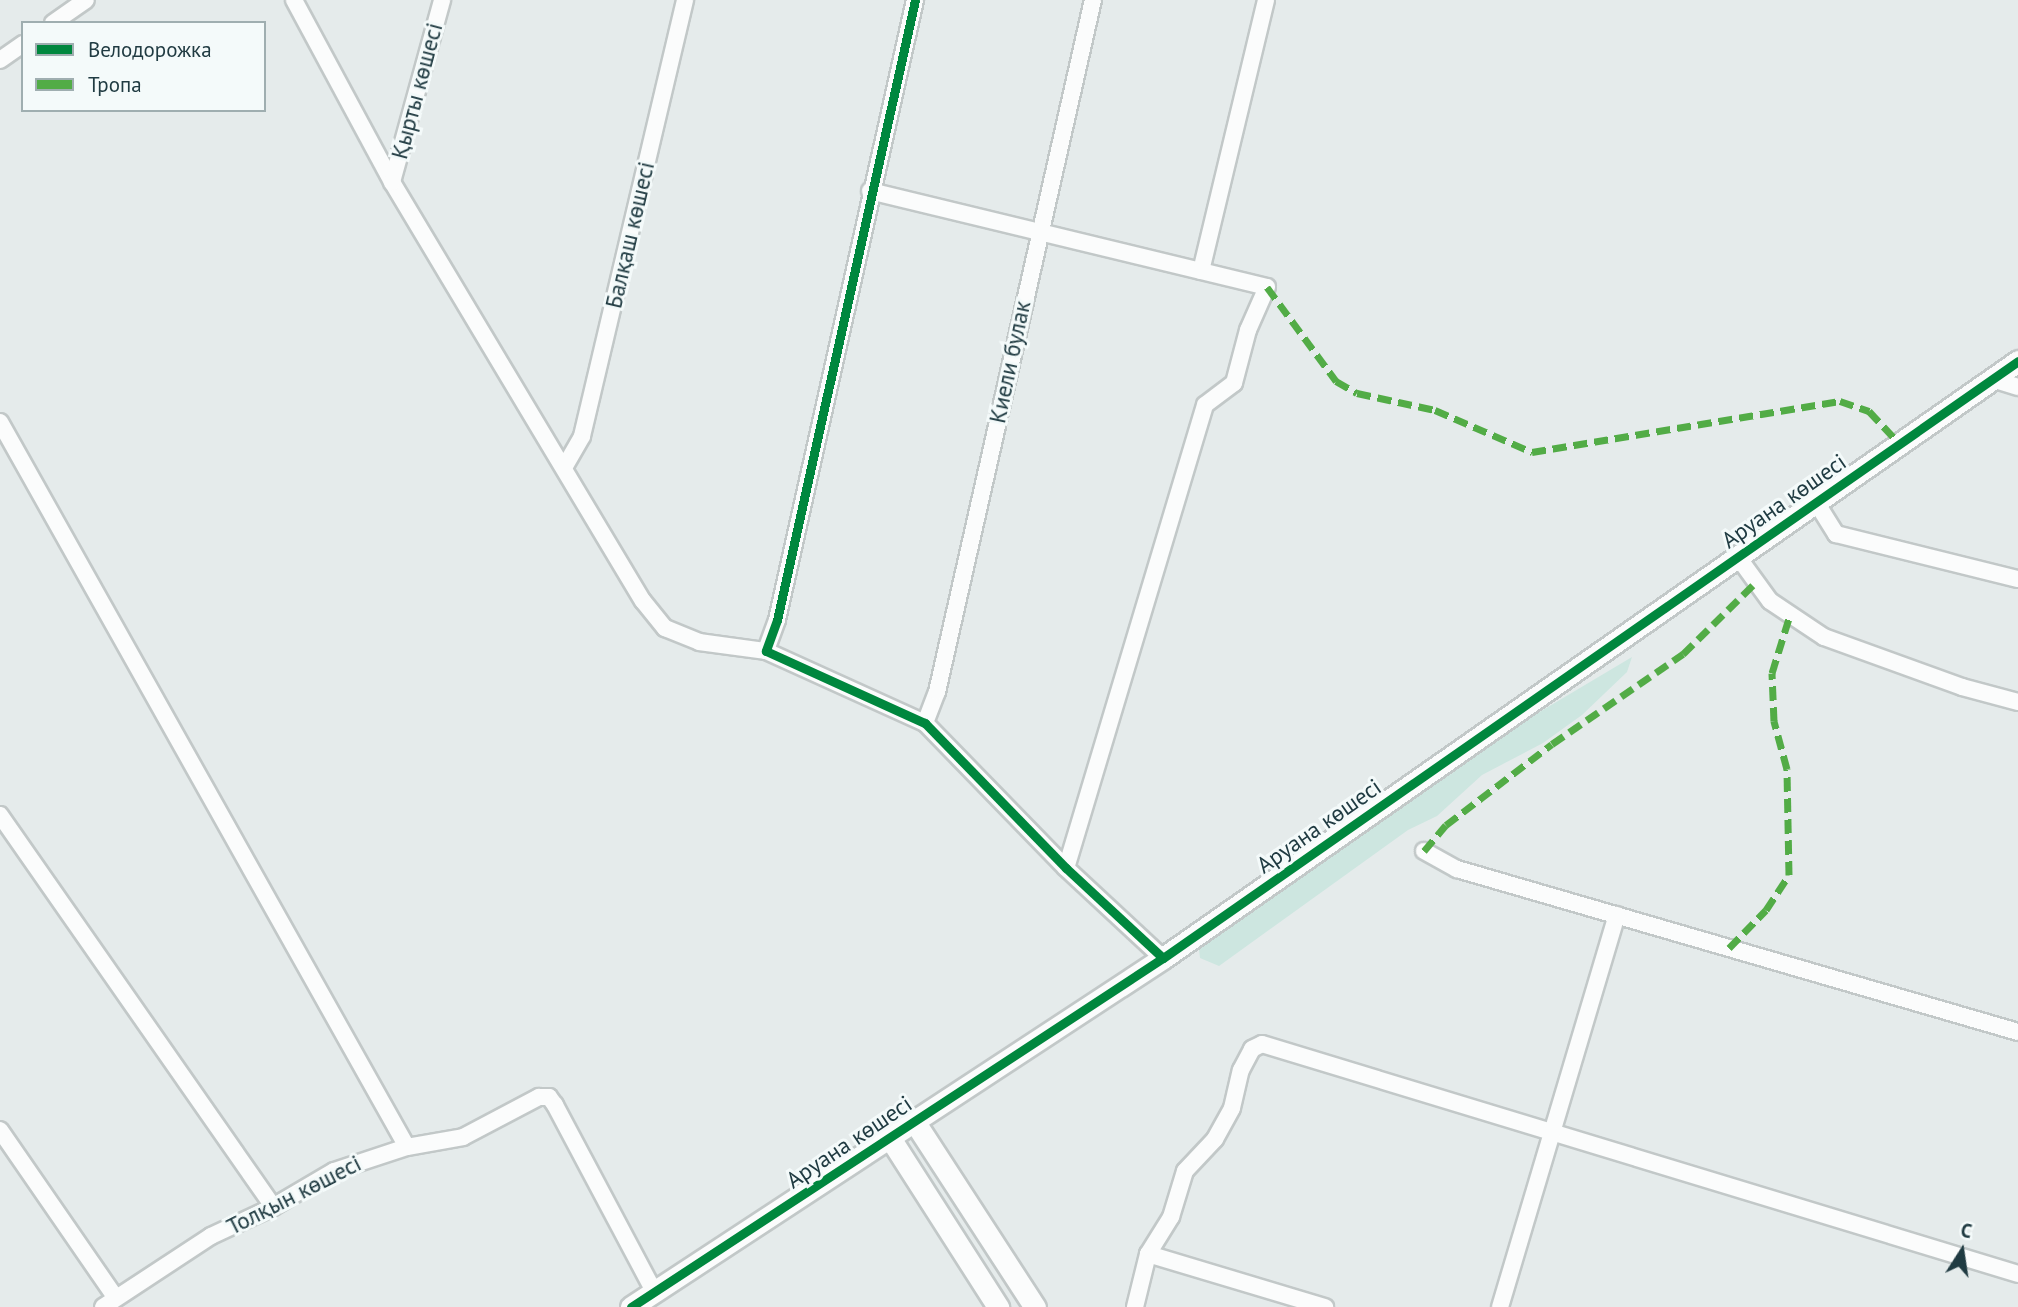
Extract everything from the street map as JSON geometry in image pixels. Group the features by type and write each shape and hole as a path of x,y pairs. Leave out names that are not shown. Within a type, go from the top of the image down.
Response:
{"street":[{"path":"56,21 86,0"},
{"path":"294,0 392,182 565,466 643,601 665,628 699,642 766,652 925,723 1066,868 1163,958"},
{"name":"Қырты көшесі","path":"392,182 442,0"},
{"name":"Балқаш көшесі","path":"565,466 582,436 685,0"},
{"path":"766,652 777,620 870,191 915,0"},
{"name":"Киели булак","path":"925,723 937,692 1093,0"},
{"path":"1201,271 1266,0"},
{"path":"0,60 21,45"},
{"path":"870,191 1267,287 1248,330 1234,383 1205,405 1066,868"},
{"name":"Аруана көшесі","path":"631,1307 1163,958 2018,361"},
{"path":"1992,379 2018,387"},
{"path":"0,422 407,1147"},
{"path":"1816,502 1836,534 2018,579"},
{"path":"1738,557 1770,601 1824,637 1962,687 2018,702"},
{"path":"0,815 273,1207"},
{"path":"1423,851 1457,869 2018,1032"},
{"path":"1500,1307 1554,1136 1617,915"},
{"path":"1135,1307 1148,1254 1171,1217 1185,1171 1215,1139 1232,1108 1241,1070 1252,1049 1262,1044 1554,1136 2018,1274"},
{"name":"Толқын көшесі","path":"109,1302 211,1236 273,1207 334,1171 407,1147 463,1137 539,1097 549,1097 655,1293"},
{"path":"914,1121 1035,1307"},
{"path":"0,1130 109,1302"},
{"path":"891,1138 998,1307"},
{"path":"1148,1254 1325,1307"}],"green space":[{"path":"1632,657 1627,672 1582,715 1543,743 1482,775 1437,816 1408,830 1219,966 1200,958 1198,941 1440,776 1452,774 1459,760"}],"marked path":[{"path":"1267,287 1336,381 1357,393 1435,410 1532,452 1840,401 1869,411 1900,444"},
{"path":"1424,851 1446,825 1552,744 1683,654 1756,582"},
{"path":"1729,948 1766,910 1789,875 1787,769 1774,721 1772,673 1790,615"}],"cycle path":[{"path":"915,0 777,620 766,651 925,723 1066,868 1163,958"},
{"path":"631,1307 1163,958 2018,361"}]}
